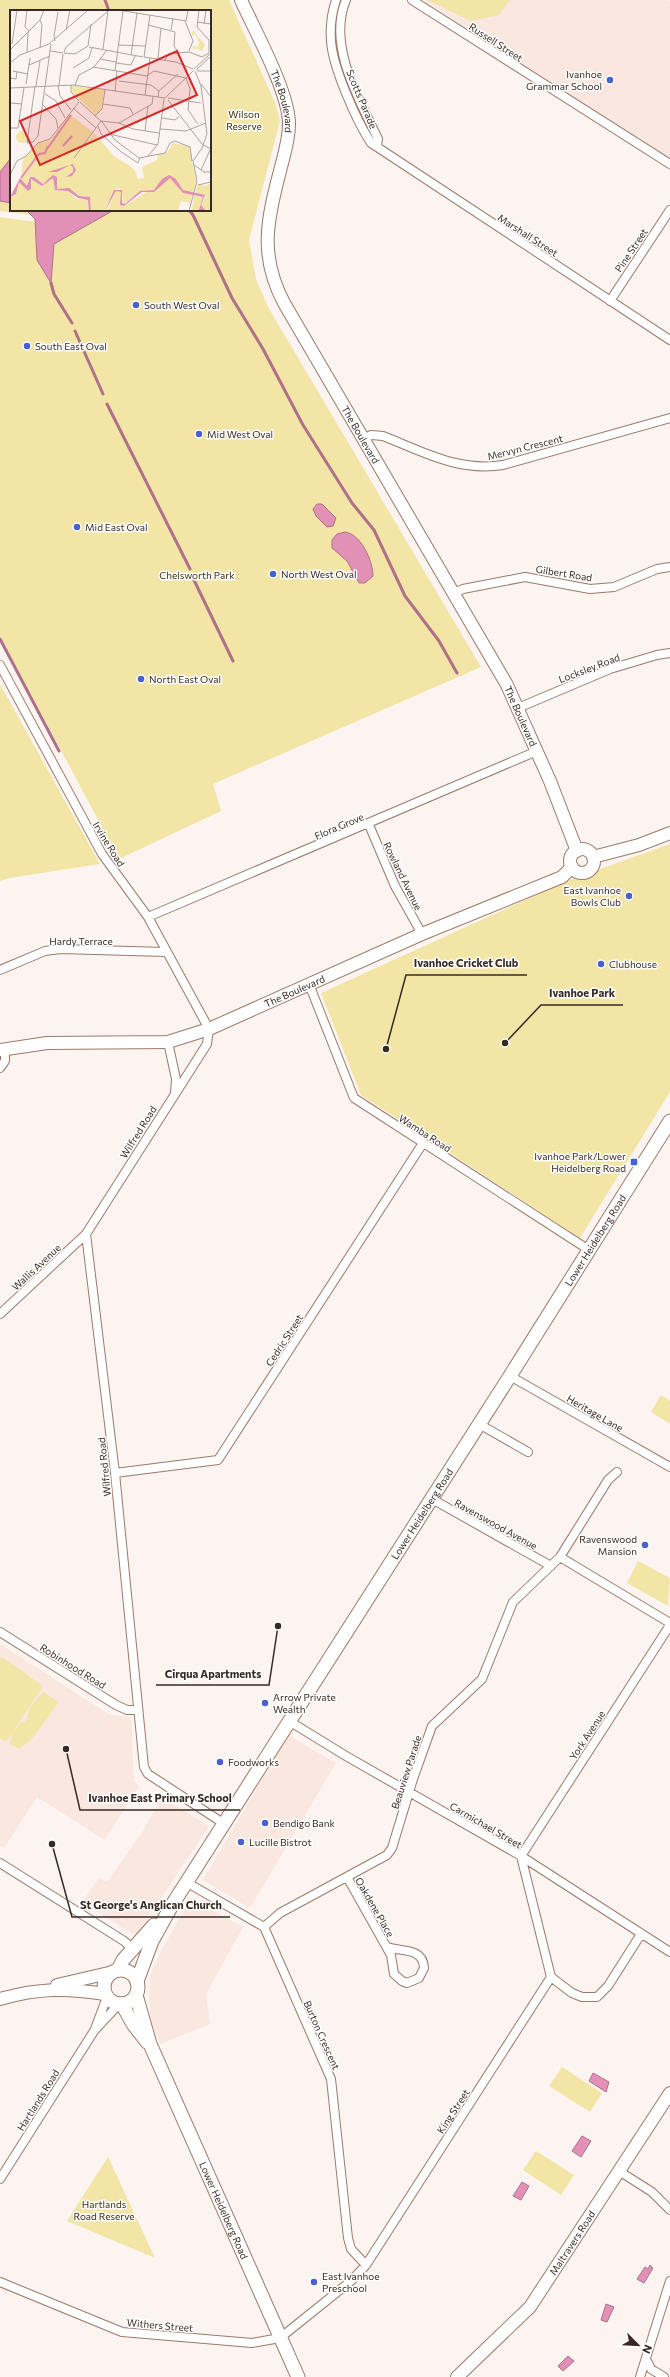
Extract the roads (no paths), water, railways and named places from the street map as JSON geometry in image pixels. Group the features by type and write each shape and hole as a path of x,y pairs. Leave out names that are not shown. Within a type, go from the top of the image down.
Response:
{"main road":[{"name":"Lower Heidelberg Road","path":"137,1981 141,1966 152,1941 186,1882 432,1499 670,1121"},
{"name":"Lower Heidelberg Road","path":"115,1971 172,1905"},
{"path":"115,1971 130,1972 137,1981 136,1995 130,2002 113,2000 104,1986 107,1978 115,1971"},
{"name":"Lower Heidelberg Road","path":"136,1995 150,2044 298,2377"},
{"name":"Lower Heidelberg Road","path":"113,2000 150,2044"}],"street":[{"name":"The Boulevard","path":"241,0 286,101 289,123 288,142 269,216 267,242 272,276 284,303 454,593 518,708 577,850"},
{"name":"Scotts Parade","path":"336,0 331,22 331,41 339,73 366,135 371,143 377,145 378,138 348,70 342,50 340,36 341,17 346,0"},
{"name":"Russell Street","path":"412,0 670,164"},
{"name":"Marshall Street","path":"377,145 396,161 670,340"},
{"name":"Pine Street","path":"610,301 670,210"},
{"name":"Mervyn Crescent","path":"364,438 371,435 383,436 455,464 484,468 503,465 670,418"},
{"name":"Gilbert Road","path":"454,593 463,589 525,577 590,588 614,587 656,569 670,567"},
{"name":"Locksley Road","path":"518,708 610,669 657,655 670,653"},
{"name":"Irvine Road","path":"0,665 102,854 148,917 209,1029"},
{"name":"Flora Grove","path":"148,917 368,825 537,751"},
{"name":"Rowland Avenue","path":"368,825 395,886 422,934"},
{"path":"594,857 639,845 670,833"},
{"path":"577,850 585,850 594,857 594,865 589,871 581,873 572,867 571,856 577,850"},
{"name":"The Boulevard","path":"2,1049 47,1043 168,1042 209,1029 422,934 562,877 572,867"},
{"name":"Hardy Terrace","path":"0,970 45,950 60,949 166,952"},
{"name":"Wamba Road","path":"309,984 354,1098 589,1250"},
{"name":"Wilfred Road","path":"209,1029 207,1044 86,1234 115,1473 144,1767 148,1774 223,1823"},
{"path":"168,1042 176,1079 175,1094"},
{"path":"0,1068 5,1061 2,1049"},
{"name":"Cedric Street","path":"115,1473 218,1460 423,1144"},
{"name":"Wallis Avenue","path":"0,1314 86,1234"},
{"name":"Heritage Lane","path":"510,1376 670,1467"},
{"path":"479,1424 528,1452"},
{"name":"Beauview Parade","path":"264,1927 280,1913 387,1855 392,1848 409,1792 432,1726 482,1679 513,1602 560,1557 608,1480 617,1472"},
{"name":"Ravenswood Avenue","path":"432,1499 551,1566"},
{"path":"560,1557 670,1624"},
{"name":"York Avenue","path":"521,1856 670,1624"},
{"name":"Robinhood Road","path":"0,1632 116,1705 127,1710 138,1710"},
{"name":"Carmichael Street","path":"289,1721 521,1856 670,1952"},
{"path":"521,1856 551,1976 572,1993 582,1997 597,1997 608,1986 641,1934"},
{"path":"0,1863 124,1940 133,1949"},
{"name":"Oakdene Place","path":"347,1877 387,1947 397,1978 407,1983 419,1978 424,1968 420,1956 415,1952 387,1947"},
{"path":"186,1882 264,1927"},
{"name":"Burton Crescent","path":"264,1927 331,2079 348,2238 351,2249 366,2265"},
{"path":"0,1998 38,1990 83,1977 115,1971"},
{"name":"King Street","path":"280,2338 351,2281 366,2265 551,1976"},
{"path":"38,1990 76,1989 113,2000"},
{"name":"Hartlands Road","path":"94,2031 113,2000"},
{"name":"Hartlands Road","path":"0,2179 113,2000"},
{"name":"Maltravers Road","path":"457,2377 530,2307 670,2093"},
{"path":"619,2171 652,2192 670,2210"},
{"path":"640,2377 670,2281"},
{"name":"Withers Street","path":"0,2282 122,2332 252,2343 280,2338"},
{"path":"646,2359 651,2369 664,2377"}],"waterway":[{"path":"105,0 109,10"},
{"path":"190,211 232,298 263,349 303,425 352,503 374,530 405,596 439,641 457,673"},
{"path":"51,283 54,294 72,323"},
{"path":"75,331 103,394"},
{"path":"107,404 190,569"},
{"path":"193,578 233,661"},
{"path":"0,639 59,751"}],"place":[{"name":"Ivanhoe Grammar School","path":"610,80"},
{"name":"South West Oval","path":"136,305"},
{"name":"South East Oval","path":"27,346"},
{"name":"Mid West Oval","path":"199,434"},
{"name":"Mid East Oval","path":"77,527"},
{"name":"North West Oval","path":"273,574"},
{"name":"North East Oval","path":"141,679"},
{"name":"East Ivanhoe Bowls Club","path":"629,896"},
{"name":"Clubhouse","path":"601,964"},
{"name":"Ivanhoe Park","path":"505,1043"},
{"name":"Ivanhoe Cricket Club","path":"386,1049"},
{"name":"Ivanhoe Park/Lower Heidelberg Road","path":"634,1162"},
{"name":"Ravenswood Mansion","path":"645,1545"},
{"name":"Cirqua Apartments","path":"278,1626"},
{"name":"Arrow Private Wealth","path":"265,1703"},
{"name":"Ivanhoe East Primary School","path":"66,1749"},
{"name":"Foodworks","path":"220,1762"},
{"name":"Bendigo Bank","path":"265,1823"},
{"name":"Lucille Bistrot","path":"241,1842"},
{"name":"St George's Anglican Church","path":"52,1844"},
{"name":"East Ivanhoe Preschool","path":"314,2282"}],"park label":[{"name":"Wilson Reserve","path":"244,120"},
{"name":"Chelsworth Park","path":"197,575"},
{"name":"Hartlands Road Reserve","path":"104,2210"}]}
